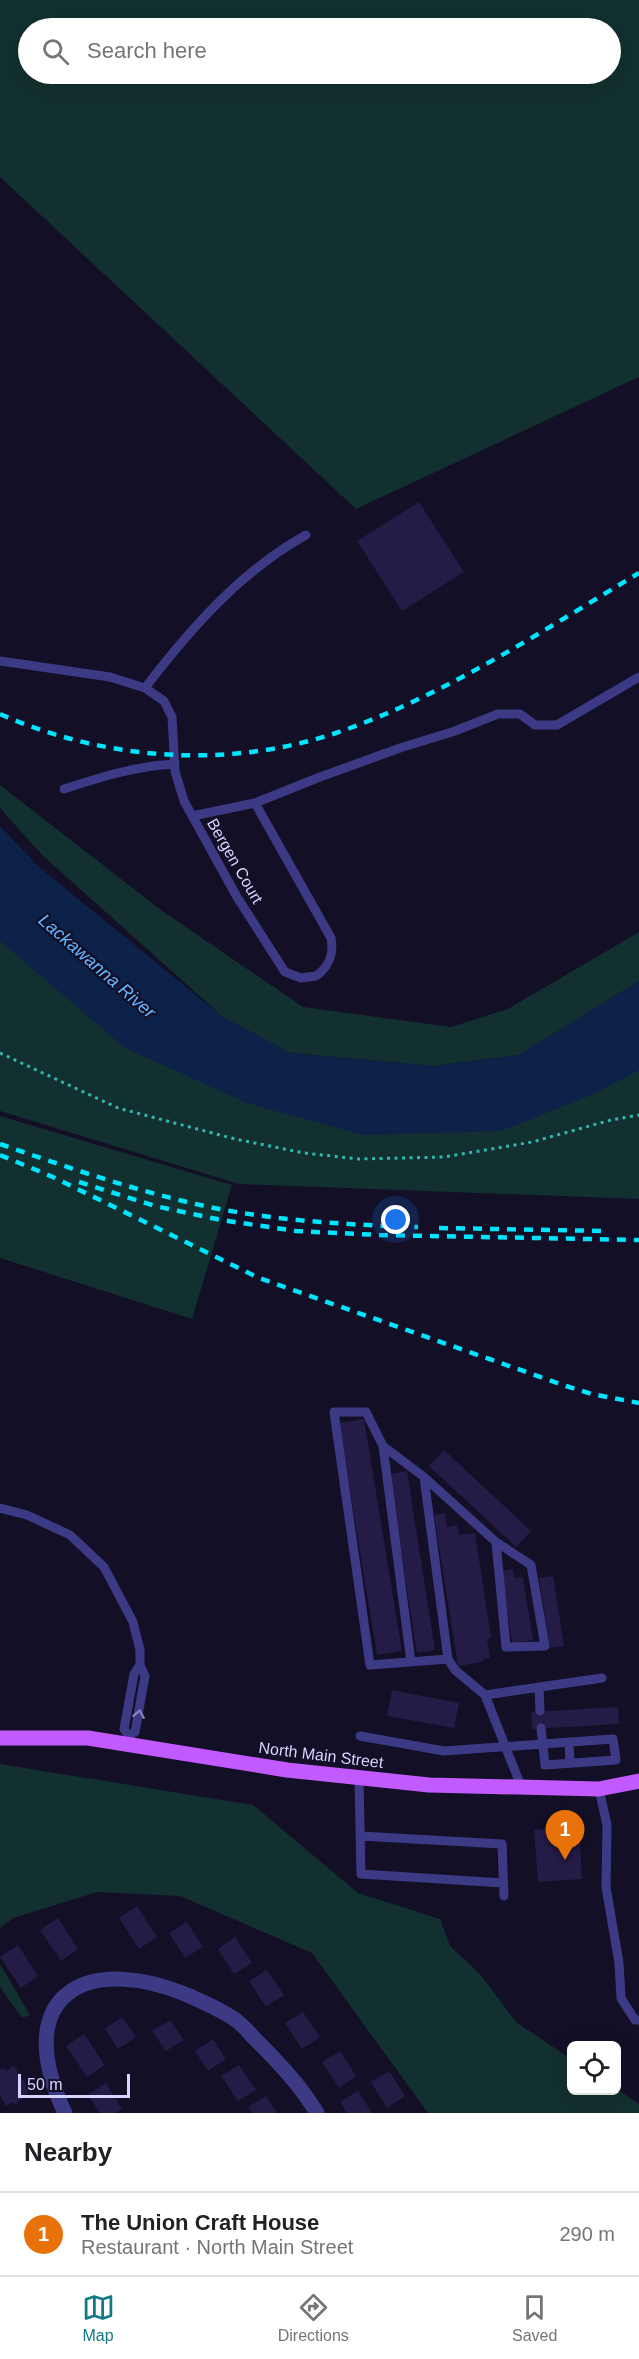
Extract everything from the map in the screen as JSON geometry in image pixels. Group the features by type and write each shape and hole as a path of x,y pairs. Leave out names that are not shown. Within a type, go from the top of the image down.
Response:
{"main road":[{"name":"North Main Street","path":"0,1738 128,1740 287,1770 429,1785 599,1789 639,1781"}],"street":[{"path":"65,2113 49,2069 47,2042 52,2015 59,2001 68,1992 100,1979 136,1980 169,1987 237,2021 301,2088 317,2113"}],"lane":[{"path":"145,688 178,645 232,589 289,544 306,535"},
{"name":"Bergen Court","path":"0,661 110,677 145,688 164,701 172,717 178,785 192,816 237,897 285,972 300,978 315,976 332,954 332,938 255,803"},
{"path":"192,816 255,803 320,777 498,714 520,714 535,725 557,725 639,677"},
{"path":"64,789 144,766 175,764"},
{"path":"411,1662 383,1446 366,1412 334,1412 370,1665 411,1662 448,1659"},
{"path":"383,1446 424,1477 496,1542 531,1565 545,1646 506,1647 496,1542"},
{"path":"424,1477 448,1659 455,1670 485,1695 521,1786"},
{"path":"0,1508 27,1515 70,1535 104,1567 133,1622 140,1650 140,1665 134,1674 124,1729 128,1740"},
{"path":"485,1695 602,1678"},
{"path":"539,1688 540,1711"},
{"path":"360,1736 444,1750 506,1745 542,1743 569,1742 613,1739 616,1760 545,1765 542,1743 541,1728"},
{"path":"593,1740 596,1761"},
{"path":"569,1742 570,1763"},
{"path":"359,1778 361,1874 503,1883"},
{"path":"599,1789 607,1825 606,1887 619,1963 621,1998 635,2020 639,2020"},
{"path":"360,1836 502,1844 504,1896"}],"path":[{"path":"0,1053 118,1108 236,1139 304,1153 359,1159 444,1157 532,1142 639,1114"}],"green space":[{"path":"0,0 639,0 639,377 356,509 0,177"},
{"path":"0,785 161,910 303,1007 451,1027 508,1009 639,932 639,981 519,1055 434,1066 290,1053 223,1017 42,855 0,808"},
{"path":"0,913 286,1102 639,1043 639,1199 239,1184 0,1111"},
{"path":"0,1116 232,1185 192,1319 0,1258"},
{"path":"0,1764 253,1805 358,1893 440,1919 450,1946 480,1974 516,2022 567,2056 567,2095 621,2095 621,2092 639,2104 639,2113 428,2113 312,1953 180,1896 97,1892 13,1918 0,1928"},
{"path":"0,1964 30,2015 22,2018 0,1987"}],"water":[{"name":"Lackawanna River","path":"0,826 39,867 223,1017 290,1053 434,1066 519,1055 639,981 639,1070 594,1094 501,1131 364,1135 247,1103 125,1048 0,941"}],"building":[{"path":"419,502 464,572 402,611 357,541"},
{"path":"364,1419 402,1651 377,1655 339,1423"},
{"path":"444,1450 531,1531 516,1547 429,1466"},
{"path":"407,1471 435,1650 417,1653 389,1474"},
{"path":"445,1513 447,1527 457,1525 459,1535 475,1533 491,1638 487,1639 490,1658 483,1659 483,1662 458,1666 434,1515"},
{"path":"513,1569 514,1578 523,1577 533,1640 512,1643 501,1571"},
{"path":"553,1576 564,1646 550,1648 539,1578"},
{"path":"392,1690 459,1703 454,1728 387,1716"},
{"path":"618,1707 619,1724 532,1729 531,1712"},
{"path":"579,1827 582,1879 538,1882 534,1830"},
{"path":"137,1906 157,1937 139,1949 119,1918"},
{"path":"58,1918 78,1949 61,1961 40,1930"},
{"path":"187,1922 203,1947 185,1958 169,1933"},
{"path":"235,1937 252,1963 234,1974 218,1949"},
{"path":"18,1945 38,1976 21,1988 0,1957"},
{"path":"267,1970 284,1995 266,2007 249,1981"},
{"path":"303,2012 320,2037 302,2049 285,2023"},
{"path":"122,2017 136,2037 118,2049 105,2029"},
{"path":"170,2020 184,2040 166,2051 152,2031"},
{"path":"84,2034 105,2065 87,2077 66,2046"},
{"path":"213,2039 226,2059 208,2071 195,2051"},
{"path":"340,2051 356,2076 339,2088 322,2062"},
{"path":"239,2065 256,2090 238,2101 221,2076"},
{"path":"14,2066 30,2091 15,2105 13,2102 6,2106 0,2096 0,2070 4,2068 6,2071"},
{"path":"389,2071 405,2096 387,2108 371,2082"},
{"path":"106,2083 122,2109 116,2113 100,2113 88,2095"},
{"path":"358,2091 372,2113 347,2113 340,2102"},
{"path":"266,2096 277,2113 252,2113 248,2107"}],"railway":[{"path":"0,714 40,730 123,750 208,755 250,752 292,745 333,734 373,719 452,683 639,573"},
{"path":"0,1144 79,1171 214,1208 316,1222 418,1227"},
{"path":"0,1155 53,1177 259,1278 566,1386 592,1394 639,1403"},
{"path":"79,1182 155,1206 221,1220 296,1231 379,1235 639,1240"},
{"path":"439,1228 607,1231"}],"place":[{"name":"The Union Craft House","path":"565,1860"}]}
